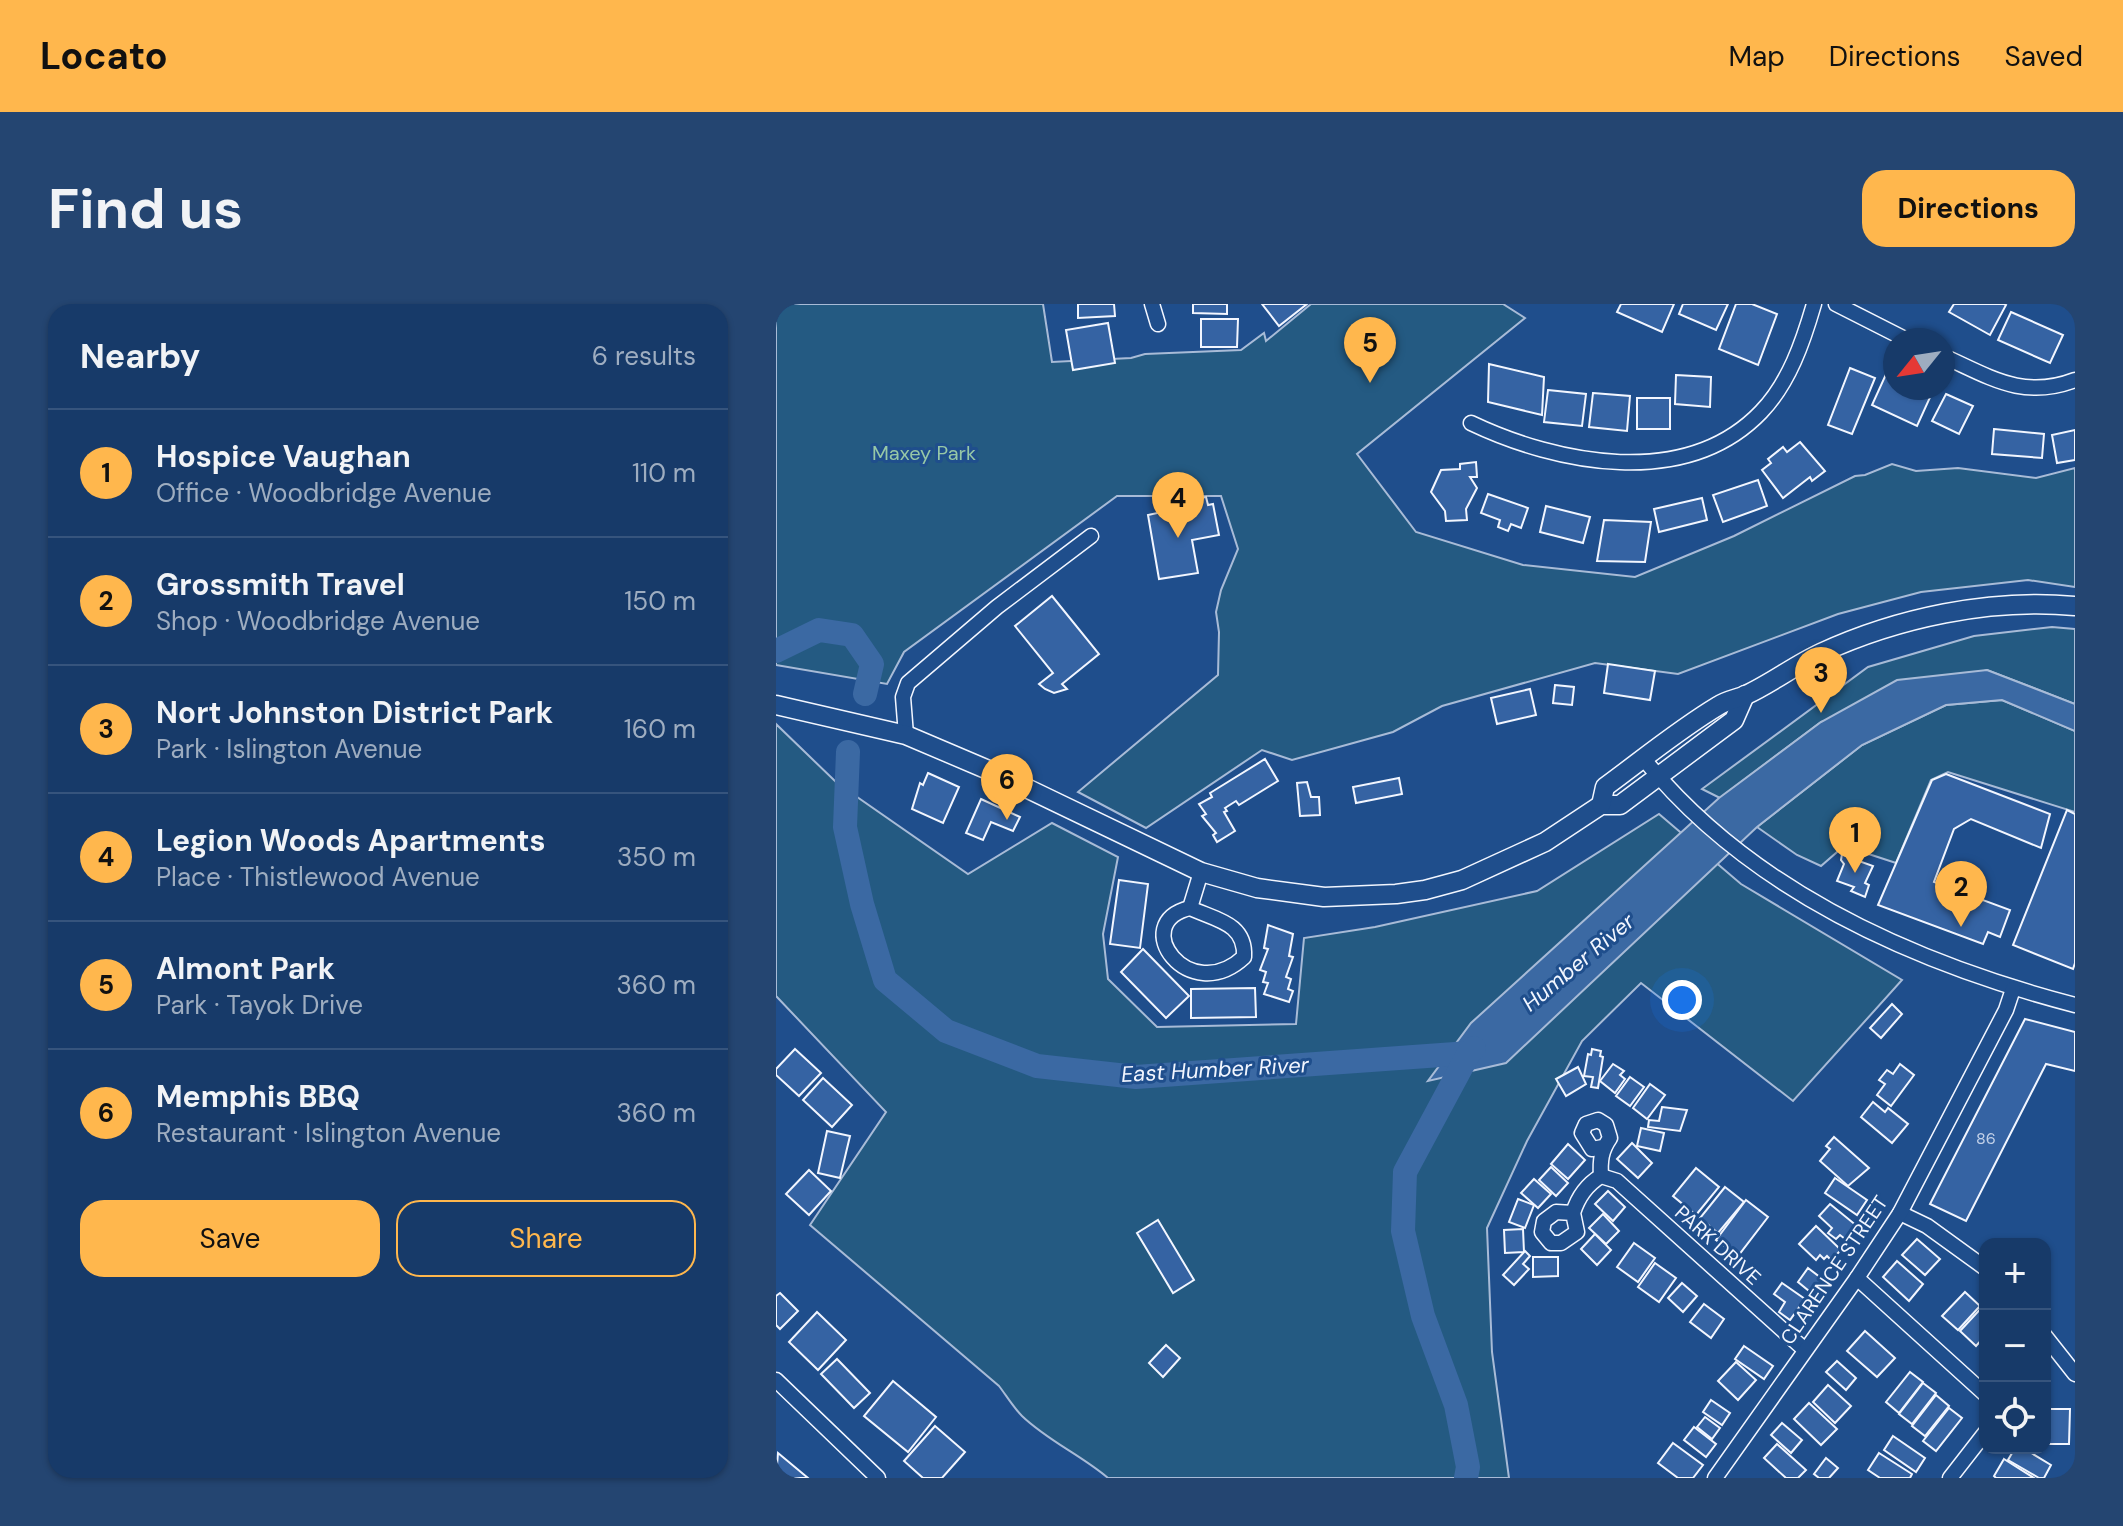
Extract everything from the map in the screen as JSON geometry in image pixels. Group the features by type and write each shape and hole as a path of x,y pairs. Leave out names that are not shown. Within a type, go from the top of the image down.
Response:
{"main road":[{"path":"1601,805 1605,787 1721,704 1745,695 1820,654 1886,627 1945,614 2011,605 2075,606"},
{"path":"776,705 906,735 993,772 1201,872 1257,888 1324,897 1425,890 1462,880 1511,859 1545,842 1601,805 1620,805 1734,720 1745,695"}],"street":[{"path":"1152,304 1158,324"},
{"path":"1471,423 1506,440 1582,460 1637,463 1692,455 1743,429 1762,412 1792,366 1814,304"},
{"path":"1836,304 1883,328"},
{"path":"1955,361 2017,388 2050,387 2075,380"},
{"path":"906,735 903,697 908,683 990,612 1091,536"},
{"path":"1643,758 1682,804 1755,866 1824,909 1884,938 2013,989 2075,1005"},
{"path":"1190,908 1201,872"},
{"path":"1190,908 1237,929 1245,943 1244,957 1232,967 1198,973 1180,965 1169,954 1164,936 1167,921 1177,912 1190,908"},
{"name":"CLARENCE STREET","path":"1715,1478 1900,1213 2006,1010 2013,989"},
{"path":"1573,1213 1578,1198 1601,1176 1603,1147"},
{"name":"PARK DRIVE","path":"1601,1176 1617,1181 1805,1350"},
{"path":"1900,1213 1927,1226 1979,1264"},
{"path":"1857,1278 1979,1389"},
{"path":"2051,1344 2075,1374"},
{"path":"776,1380 878,1478"},
{"path":"1950,1478 1979,1441"}],"green space":[{"name":"Maxey Park","path":"776,304 1043,304 1052,362 1241,350 1264,333 1266,341 1311,304 1503,304 1525,318 1357,454 1416,532 1523,565 1635,577 1734,536 1855,476 1892,464 1916,471 1958,468 2036,478 2075,468 2075,587 2028,580 1921,592 1838,614 1678,674 1595,663 1442,706 1393,732 1292,760 1262,750 1146,828 1078,792 1218,675 1216,612 1221,590 1238,549 1221,496 1117,496 904,652 887,684 776,665"},
{"path":"2052,627 2075,629 2075,704 1987,670 1821,722 1720,798 1702,789 1868,667 1974,636"},
{"path":"2002,700 2075,731 2075,812 1948,772 1931,780 1896,863 1844,846 1821,866 1797,855 1757,827 1862,745 1946,705"},
{"path":"776,724 837,783 968,874 1052,823 1118,857 1103,934 1108,979 1157,1027 1296,1024 1304,938 1375,927 1537,891 1659,814 1741,884 1902,980 1793,1101 1641,983 1582,1041 1527,1141 1487,1228 1492,1352 1509,1478 1108,1478 1032,1425 999,1386 810,1225 886,1112 776,996"}],"water":[{"path":"1987,670 2075,704 2075,731 2002,700 1946,705 1862,745 1757,827 1506,1063 1428,1081 1471,1023 1719,798 1821,722 1897,680"}],"building":[{"path":"1078,304 1114,304 1115,316 1078,318"},
{"path":"1193,304 1227,304 1227,314 1193,313"},
{"path":"1262,304 1307,304 1279,326"},
{"path":"1621,304 1674,304 1662,332 1617,312"},
{"path":"1683,304 1728,304 1716,330 1679,314"},
{"path":"1736,304 1752,304 1777,314 1758,365 1719,349"},
{"path":"1954,304 2006,305 1990,335 1949,312"},
{"path":"2011,312 2063,335 2050,363 1998,340"},
{"path":"1201,319 1238,319 1237,347 1201,347"},
{"path":"1108,323 1115,363 1073,370 1066,330"},
{"path":"1489,364 1544,377 1542,415 1488,402"},
{"path":"1850,368 1875,378 1852,434 1828,425"},
{"path":"1676,375 1711,377 1710,407 1675,404"},
{"path":"1883,381 1883,400 1929,400 1917,426 1872,405"},
{"path":"1548,390 1586,394 1582,426 1544,422"},
{"path":"1593,393 1630,396 1627,431 1589,427"},
{"path":"1637,398 1670,398 1670,429 1637,429"},
{"path":"1955,398 1973,406 1959,434 1932,421 1943,400"},
{"path":"1994,429 2044,434 2042,458 1992,454"},
{"path":"2075,430 2075,460 2057,463 2052,435"},
{"path":"1800,442 1825,471 1812,481 1810,477 1783,498 1762,470 1771,463 1768,459 1783,447 1787,452"},
{"path":"1476,462 1477,477 1470,477 1477,488 1466,509 1467,520 1446,521 1445,511 1431,492 1441,470 1460,469 1460,464"},
{"path":"1758,480 1767,506 1723,522 1713,495"},
{"path":"1488,494 1528,508 1521,528 1511,524 1508,531 1498,527 1500,520 1481,513"},
{"path":"1206,497 1208,505 1213,504 1219,535 1192,540 1198,573 1159,579 1148,515 1176,509 1175,502"},
{"path":"1702,498 1707,520 1659,532 1654,509"},
{"path":"1546,506 1590,517 1583,543 1540,532"},
{"path":"1604,520 1651,522 1645,562 1597,561"},
{"path":"1052,596 1099,654 1062,684 1067,689 1054,693 1039,684 1053,673 1015,626"},
{"path":"1608,664 1655,671 1650,700 1604,693"},
{"path":"1555,685 1574,687 1572,705 1553,703"},
{"path":"1530,689 1536,715 1497,724 1491,698"},
{"path":"1265,759 1278,781 1239,805 1236,801 1225,808 1227,811 1224,812 1235,831 1217,842 1213,835 1216,833 1202,816 1206,814 1199,804 1212,797 1210,793"},
{"path":"928,773 959,787 943,823 912,809 920,783 923,785"},
{"path":"1946,774 2050,814 2041,848 1971,819 1954,829 1934,882 2010,910 2000,937 1988,932 1983,944 1878,905 1932,780"},
{"path":"1399,778 1402,794 1356,803 1353,787"},
{"path":"1307,782 1311,797 1319,797 1320,815 1300,816 1297,783"},
{"path":"981,799 1020,817 1013,831 991,822 983,840 966,833"},
{"path":"2067,810 2075,814 2073,969 2013,945"},
{"path":"1847,851 1853,853 1856,860 1873,866 1865,883 1869,885 1865,897 1851,891 1854,887 1837,881 1844,864 1842,854"},
{"path":"1119,880 1148,884 1140,948 1110,944"},
{"path":"1268,925 1293,934 1289,956 1293,957 1286,977 1291,979 1288,989 1293,991 1289,1002 1264,994 1268,983 1263,982 1266,972 1260,970 1268,949 1264,948"},
{"path":"1143,949 1189,996 1166,1018 1121,972"},
{"path":"1255,988 1256,1017 1191,1018 1191,989"},
{"path":"1892,1004 1902,1014 1881,1038 1870,1028"},
{"path":"2025,1019 2075,1032 2075,1071 2046,1064 1966,1221 1930,1204"},
{"path":"795,1049 821,1073 799,1096 776,1075 776,1069"},
{"path":"1592,1049 1601,1051 1600,1056 1603,1057 1598,1088 1591,1087 1593,1077 1584,1076 1588,1054 1591,1055"},
{"path":"1613,1064 1624,1071 1620,1075 1625,1079 1615,1093 1600,1081"},
{"path":"1900,1064 1914,1075 1891,1106 1877,1095 1885,1084 1879,1080 1887,1070 1893,1074"},
{"path":"1578,1067 1586,1084 1566,1096 1556,1079"},
{"path":"1630,1077 1644,1087 1630,1106 1616,1096"},
{"path":"823,1078 852,1105 832,1127 803,1100"},
{"path":"1650,1084 1665,1095 1647,1119 1633,1108"},
{"path":"1873,1102 1885,1112 1888,1108 1908,1124 1892,1143 1861,1117"},
{"path":"1662,1107 1687,1110 1680,1131 1648,1127 1649,1120 1659,1121"},
{"path":"1641,1128 1664,1133 1660,1151 1637,1146"},
{"path":"827,1131 850,1136 840,1178 818,1173"},
{"path":"1834,1137 1869,1168 1848,1186 1820,1161 1830,1149 1826,1146"},
{"path":"1632,1143 1652,1163 1638,1178 1617,1159"},
{"path":"1568,1144 1585,1160 1568,1179 1551,1164"},
{"path":"1551,1167 1568,1183 1556,1196 1539,1180"},
{"path":"1696,1168 1719,1187 1696,1215 1673,1196"},
{"path":"809,1170 831,1191 809,1215 786,1194"},
{"path":"1835,1178 1867,1200 1857,1215 1825,1193"},
{"path":"1534,1179 1551,1194 1538,1208 1521,1193"},
{"path":"1725,1187 1744,1202 1718,1233 1700,1218"},
{"path":"1608,1191 1625,1207 1613,1221 1595,1204"},
{"path":"1518,1199 1534,1205 1525,1228 1509,1222"},
{"path":"1746,1200 1768,1217 1738,1256 1716,1240"},
{"path":"1830,1204 1857,1226 1845,1239 1840,1235 1836,1239 1828,1233 1832,1228 1819,1216"},
{"path":"1603,1214 1619,1231 1606,1244 1589,1228"},
{"path":"1158,1220 1194,1280 1173,1293 1137,1233"},
{"path":"1816,1226 1841,1250 1831,1260 1820,1255 1816,1260 1799,1244"},
{"path":"1523,1229 1524,1252 1505,1253 1504,1230"},
{"path":"1595,1234 1611,1250 1597,1265 1581,1249"},
{"path":"1917,1239 1940,1259 1925,1275 1902,1255"},
{"path":"1634,1243 1655,1258 1638,1282 1617,1267"},
{"path":"1525,1251 1530,1256 1523,1264 1529,1269 1514,1285 1503,1275"},
{"path":"1533,1257 1558,1257 1558,1276 1533,1277"},
{"path":"1897,1261 1923,1284 1909,1301 1883,1277"},
{"path":"1655,1263 1676,1278 1659,1302 1638,1287"},
{"path":"1808,1268 1825,1281 1814,1295 1798,1282"},
{"path":"1682,1283 1697,1296 1683,1312 1668,1298"},
{"path":"1782,1283 1805,1299 1790,1320 1779,1312 1785,1302 1774,1294"},
{"path":"1965,1292 1979,1305 1958,1330 1942,1316"},
{"path":"780,1293 798,1311 780,1329 776,1325 776,1296"},
{"path":"1704,1304 1724,1319 1711,1338 1690,1322"},
{"path":"1979,1310 1979,1343 1976,1346 1960,1331"},
{"path":"817,1312 846,1340 818,1370 789,1342"},
{"path":"1865,1331 1895,1358 1877,1377 1847,1351"},
{"path":"1166,1345 1180,1358 1163,1377 1149,1363"},
{"path":"1744,1346 1773,1366 1764,1379 1735,1359"},
{"path":"837,1359 870,1393 854,1408 821,1374"},
{"path":"1837,1361 1856,1378 1846,1390 1826,1372"},
{"path":"1736,1362 1756,1380 1738,1400 1718,1381"},
{"path":"1910,1372 1923,1382 1899,1413 1886,1402"},
{"path":"893,1381 936,1417 908,1452 864,1416"},
{"path":"1923,1383 1936,1393 1912,1424 1899,1414"},
{"path":"1828,1385 1851,1406 1835,1423 1813,1402"},
{"path":"1936,1395 1949,1406 1925,1436 1912,1426"},
{"path":"1711,1400 1730,1413 1722,1425 1703,1412"},
{"path":"1809,1403 1837,1429 1821,1445 1794,1419"},
{"path":"1949,1408 1962,1418 1936,1451 1923,1441"},
{"path":"2051,1409 2070,1409 2069,1444 2051,1444"},
{"path":"1705,1417 1720,1428 1712,1439 1697,1427"},
{"path":"1782,1423 1802,1440 1791,1453 1771,1435"},
{"path":"935,1426 965,1452 942,1478 923,1478 904,1461"},
{"path":"1694,1427 1716,1444 1706,1457 1684,1440"},
{"path":"1893,1436 1925,1458 1916,1472 1884,1450"},
{"path":"1673,1443 1703,1465 1693,1478 1678,1478 1658,1463"},
{"path":"1777,1444 1806,1470 1798,1478 1786,1478 1764,1458"},
{"path":"778,1453 808,1478 776,1478"},
{"path":"1879,1453 1912,1474 1910,1478 1880,1478 1868,1470"},
{"path":"2012,1454 2033,1454 2051,1465 2044,1478 2039,1478 2008,1460"},
{"path":"1826,1458 1838,1468 1829,1478 1819,1478 1814,1474"},
{"path":"2004,1459 2034,1478 1996,1478 1994,1476"}],"waterway":[{"name":"East Humber River","path":"776,651 819,630 852,635 872,664 865,694"},
{"name":"East Humber River","path":"848,752 845,827 862,904 885,980 946,1031 1037,1066 1136,1077 1469,1053"},
{"name":"Humber River","path":"1466,1478 1468,1467 1456,1405 1423,1316 1403,1231 1405,1172 1474,1048"}],"place":[{"name":"Almont Park","path":"1370,383"},
{"name":"Legion Woods Apartments","path":"1178,538"},
{"name":"Nort Johnston District Park","path":"1821,713"},
{"name":"Memphis BBQ","path":"1007,820"},
{"name":"Hospice Vaughan","path":"1855,873"},
{"name":"Grossmith Travel","path":"1961,927"}]}
